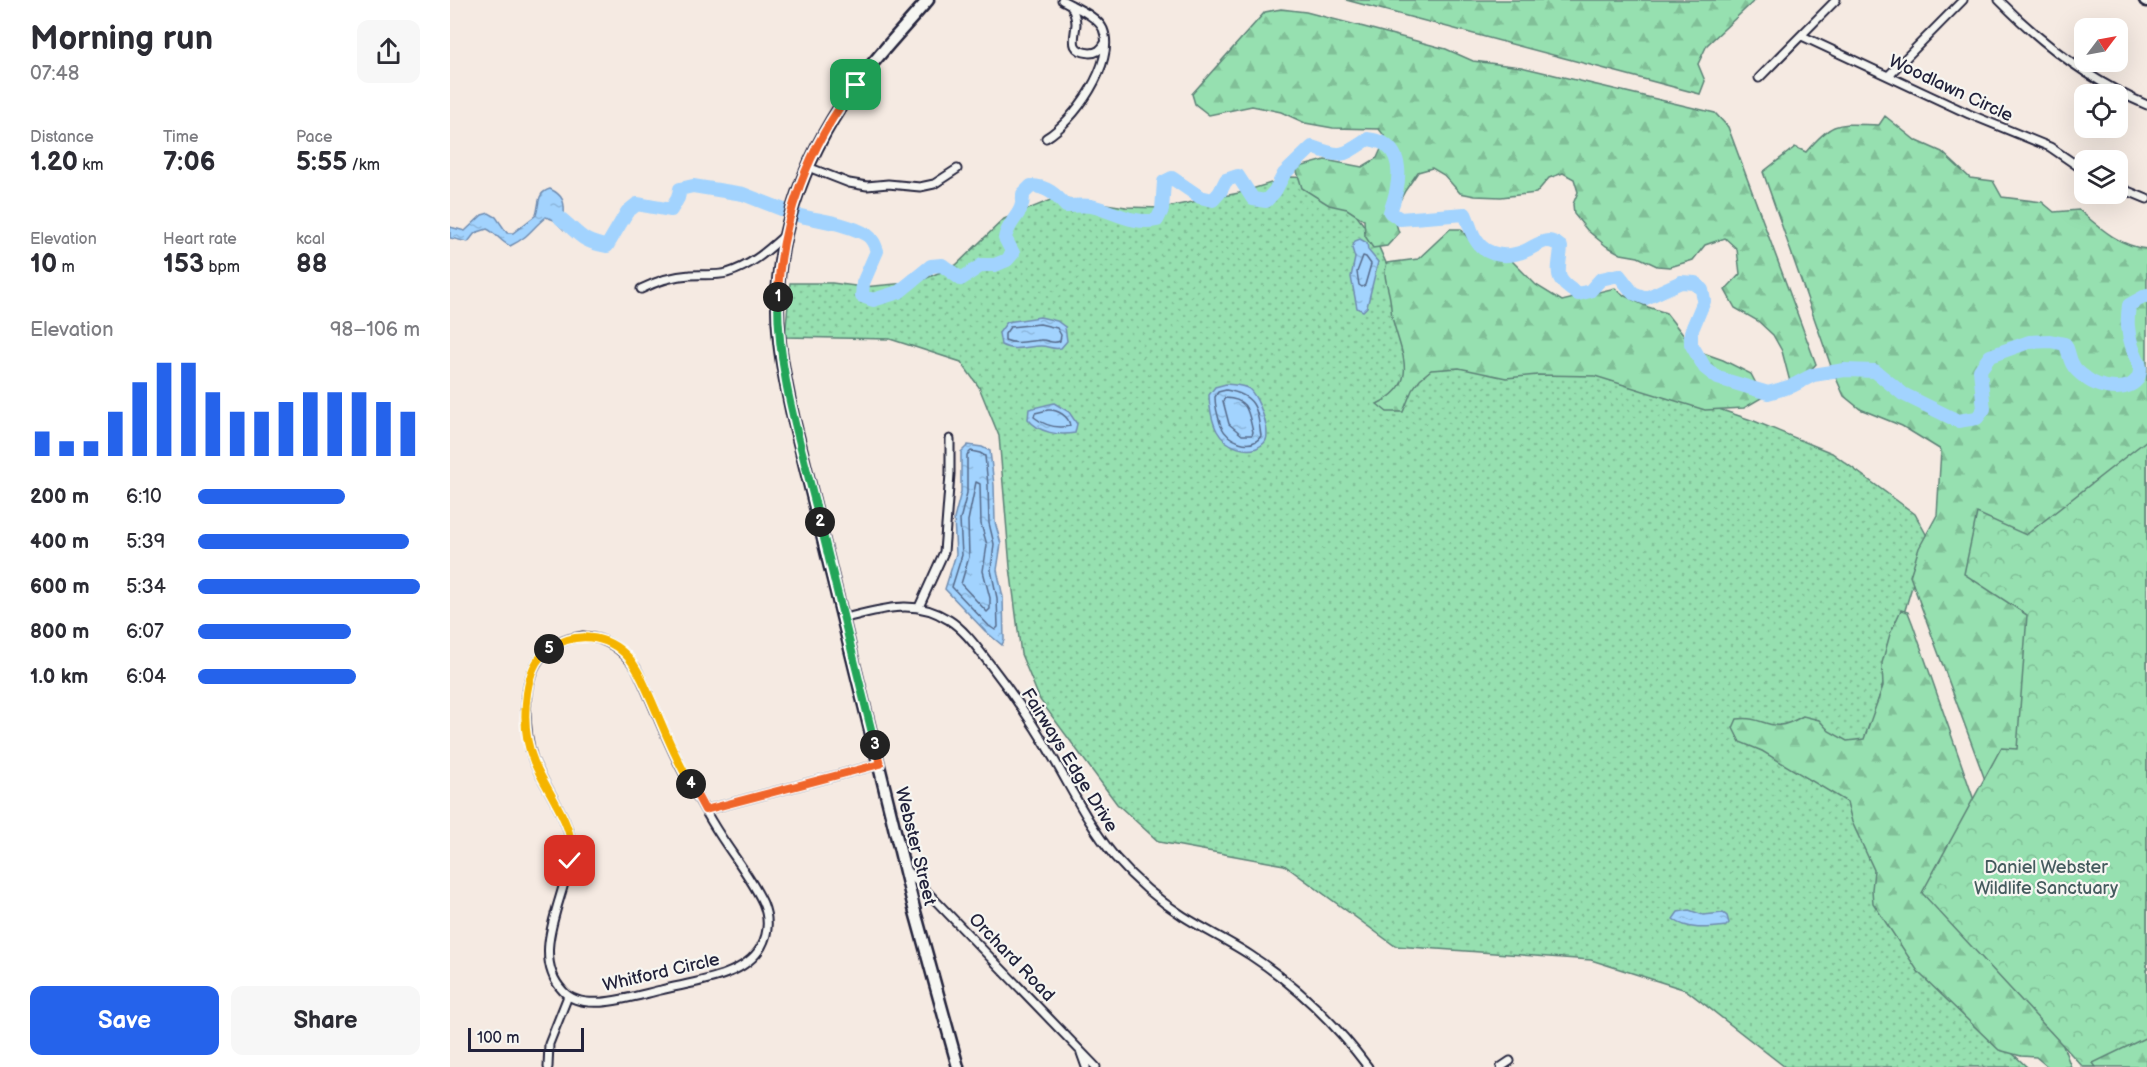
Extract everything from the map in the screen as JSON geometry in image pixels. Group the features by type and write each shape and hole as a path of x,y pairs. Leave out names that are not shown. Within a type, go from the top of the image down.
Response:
{"street":[{"name":"Webster Street","path":"928,0 852,90 824,132 807,167 794,203 780,264 778,317 781,355 795,426 904,869 958,1067"},
{"path":"1046,138 1061,128 1069,119 1104,61 1105,43 1100,24 1062,0"},
{"path":"1759,78 1836,0"},
{"path":"1889,75 1963,0"},
{"path":"1999,0 2026,28 2082,70 2147,105"},
{"path":"1071,5 1075,20 1073,39 1078,49 1094,53 1105,43"},
{"name":"Woodlawn Circle","path":"1802,36 1968,114 2050,147 2074,163"},
{"path":"807,167 849,183 867,186 888,184 920,187 934,184 957,169"},
{"path":"2128,191 2147,199"},
{"path":"640,289 665,278 690,275 708,276 741,268 758,259 786,236"},
{"path":"919,607 944,552 950,474 950,439"},
{"name":"Fairways Edge Drive","path":"844,618 896,607 919,607 950,621 963,632 996,672 1032,723 1096,833 1130,873 1144,887 1182,916 1232,944 1285,980 1339,1031 1368,1067"},
{"name":"Whitford Circle","path":"583,636 606,641 628,657 644,684 681,767 705,810 763,902 768,930 760,949 747,964 738,970 711,978 622,999 585,1002 568,996 556,984 550,970 547,947 567,878 571,840 566,825 534,761 528,744 526,728 526,696 529,679 540,656 556,644 583,636"},
{"path":"705,810 880,764"},
{"name":"Orchard Road","path":"904,869 1096,1067"},
{"path":"548,1067 549,1044 568,996"},
{"path":"1080,1050 1086,1067"},
{"path":"1502,1067 1510,1061"}],"green space":[{"path":"1346,0 1755,0 1707,45 1698,64 1705,81 1700,94"},
{"path":"1281,9 1306,12 1446,49 1473,61 1521,67 1715,113 1728,127 1816,364 1805,376 1790,382 1782,351 1773,335 1758,321 1735,308 1725,290 1740,274 1737,249 1725,238 1705,245 1693,260 1670,267 1657,266 1638,257 1621,254 1606,246 1587,230 1574,214 1573,204 1578,192 1574,179 1563,173 1549,178 1536,193 1501,197 1460,193 1444,175 1432,168 1418,172 1393,214 1399,233 1387,246 1373,248 1365,236 1364,220 1347,209 1329,205 1302,188 1296,168 1325,160 1362,167 1377,158 1386,138 1379,129 1333,128 1305,123 1281,112 1252,106 1209,115 1195,104 1192,94 1265,12"},
{"path":"1885,116 1915,140 1942,152 1970,178 1993,181 2002,197 2042,202 2054,212 2079,210 2119,240 2147,249 2147,1067 2084,1067 2031,905 1910,576 1919,548 1937,515 1941,450 1902,426 1860,409 1844,396 1832,369 1763,172 1795,147 1806,152 1815,141 1831,129 1845,124 1879,125"},
{"path":"1290,177 1310,178 1342,196 1377,243 1396,285 1593,366 1754,421 1832,453 1915,514 1927,536 1853,785 1910,958 2027,1067 1785,1067 1686,990 1591,960 1395,946 1284,865 1159,842 1117,804 1040,700 1021,654 1010,567 999,436 979,387 961,362 890,339 785,337 790,283 832,283 863,287 918,282 956,265 1004,219 1053,199 1079,200 1126,207 1162,208 1239,193"},
{"path":"1450,229 1461,229 1477,250 1510,259 1536,285 1562,301 1615,288 1625,296 1666,313 1695,350 1723,360 1751,374 1763,397 1744,408 1705,410 1595,376 1537,375 1506,378 1459,368 1431,370 1412,390 1403,412 1387,412 1377,404 1391,396 1399,387 1404,366 1386,281 1387,263 1418,259"},
{"name":"Daniel Webster Wildlife Sanctuary","path":"2147,440 2147,1037 2093,1063 2096,1067 2083,1067 1922,893 2001,748 2017,749 2027,615 1964,574 1977,513 2026,535"},
{"path":"1901,610 1908,612 1913,625 2015,918 2071,1067 2048,1067 2036,1057 2021,1056 1999,1050 1919,973 1873,903 1874,870 1852,822 1847,802 1762,751 1740,742 1733,728 1737,719 1782,725 1803,716 1819,720 1829,731 1847,741 1864,739 1883,686 1882,663 1890,634"}],"water":[{"path":"550,189 562,199 564,215 574,229 564,230 554,220 546,217 526,236 510,246 487,229 475,233 468,242 450,238 450,227 465,231 482,215 489,213 496,217 507,233 513,233 536,215 540,196"},
{"path":"1360,239 1367,243 1368,250 1378,262 1367,307 1363,311 1357,308 1351,277 1355,258 1352,248 1355,241"},
{"path":"1040,317 1057,321 1065,327 1067,341 1061,348 1041,346 1016,348 1001,345 999,333 1007,322"},
{"path":"1226,384 1247,388 1253,393 1263,415 1267,432 1264,443 1258,447 1238,448 1226,441 1217,431 1211,413 1209,395 1215,387"},
{"path":"1054,403 1069,412 1077,424 1075,433 1062,434 1043,430 1028,419 1029,409"},
{"path":"968,445 990,451 995,522 1001,544 997,570 1003,597 1004,640 1002,645 985,631 945,589 956,554 954,519 961,492 961,452"},
{"path":"1689,910 1703,915 1723,913 1727,916 1729,923 1726,926 1699,928 1679,923 1673,919 1678,912"}],"waterway":[{"path":"801,216 852,228 871,238 877,251 863,283 862,296 873,300 899,292 931,266 942,265 961,279 982,265 995,265 1007,260 1013,253 1005,238 1019,212 1023,194 1031,186 1046,189 1066,206 1091,206 1140,221 1157,220 1162,210 1164,182 1172,178 1200,197 1213,200 1226,180 1238,176 1253,199 1266,201 1275,191 1284,174 1312,147 1341,154 1368,139 1386,145 1396,159 1397,186 1390,212 1400,219 1465,214 1476,240 1486,250 1499,255 1520,253 1548,241 1556,243 1561,247 1559,275 1564,284 1578,294 1590,291 1601,279 1619,275 1633,293 1646,298 1681,282 1695,283 1702,290 1704,301 1691,332 1691,344 1705,368 1718,378 1768,393 1792,386 1813,375 1845,370 1875,371 1903,394 1958,421 1977,418 1984,409 1980,370 1990,356 2029,342 2050,341 2065,344 2075,369 2101,386 2119,388 2135,382 2139,376 2140,367 2129,335 2129,305 2147,295"},
{"path":"560,218 591,242 607,246 627,212 637,204 671,210 680,189 693,186 743,194 784,210"}],"route":[{"path":"570,861 570,834 528,744 526,696 529,679 540,656 556,644 571,638 595,637 616,647 628,657 636,668 681,767 705,810 880,764 793,417 781,355 778,317 780,264 794,203 807,167 824,132 856,85"}]}
